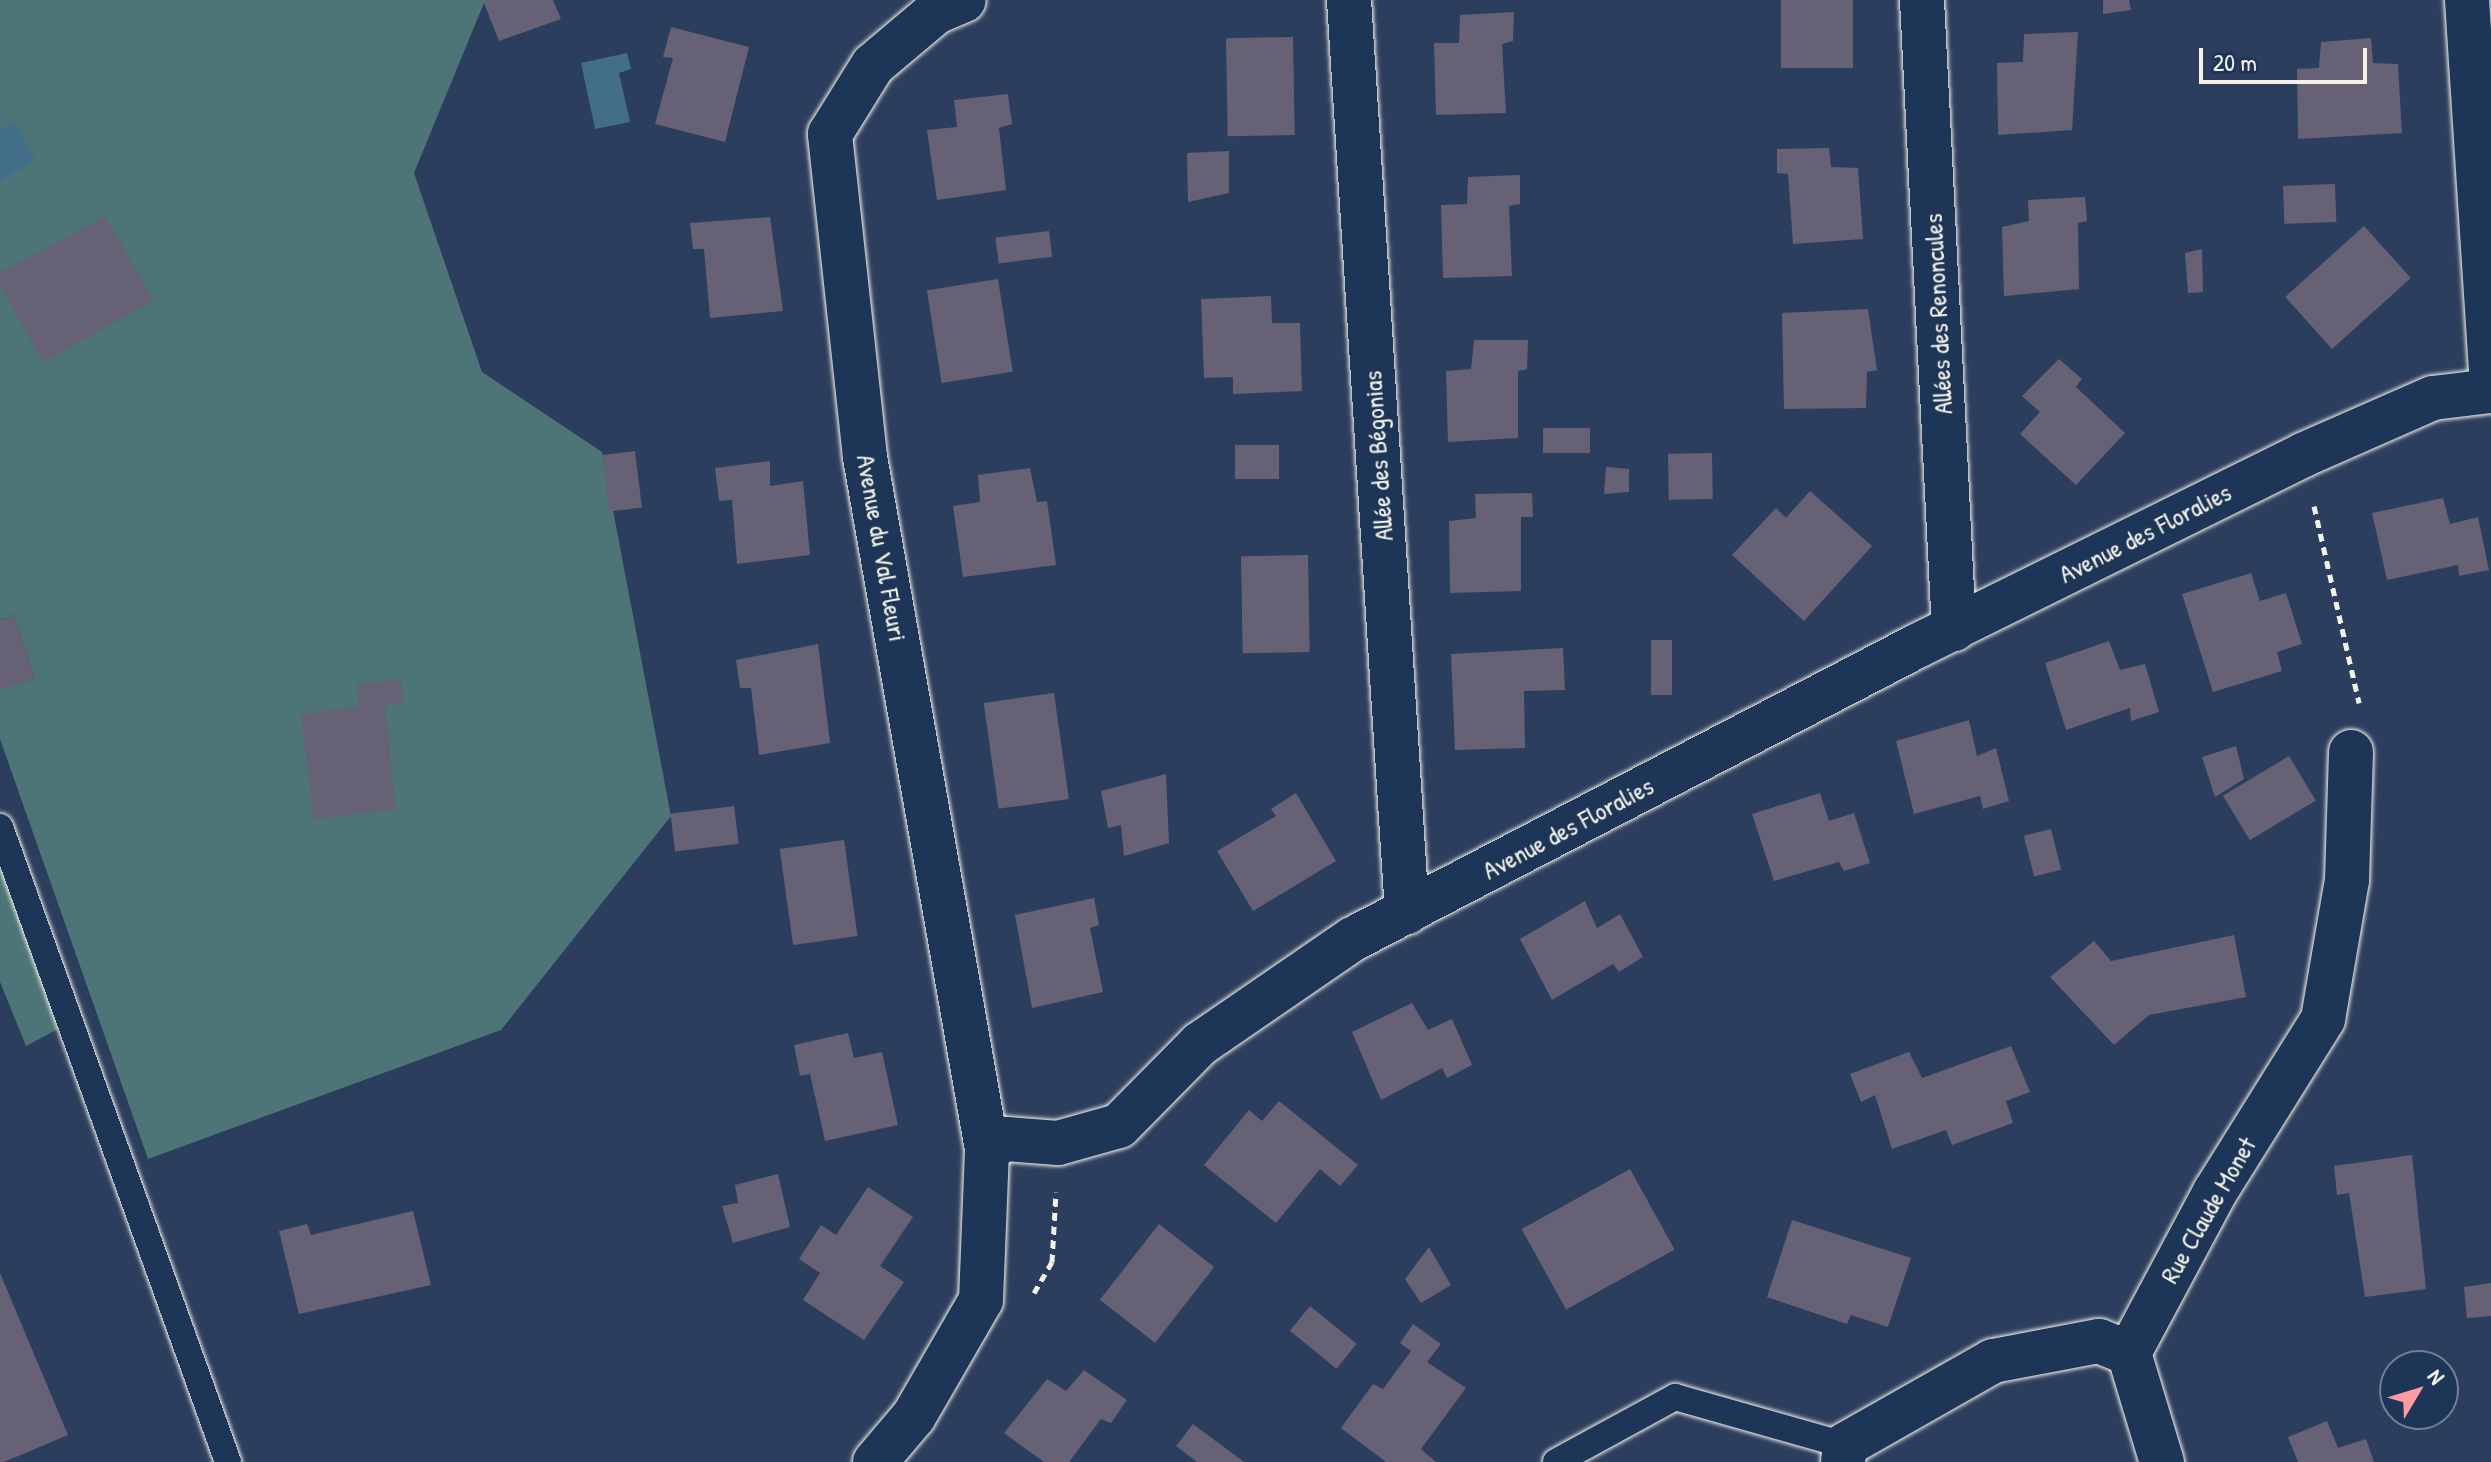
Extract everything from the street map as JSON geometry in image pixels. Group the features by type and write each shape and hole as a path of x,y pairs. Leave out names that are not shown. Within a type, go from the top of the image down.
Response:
{"street":[{"name":"Avenue du Val Fleuri","path":"964,0 936,12 873,65 830,134 865,457 987,1149"},
{"name":"Allée des Bégonias","path":"1349,0 1407,912"},
{"name":"Allées des Renoncules","path":"1922,0 1954,629"},
{"path":"2467,0 2491,369"},
{"name":"Avenue des Floralies","path":"987,1149 1006,1139 1058,1143 1119,1126 1200,1044 1353,939 1954,629 2303,455 2433,398 2491,391"},
{"name":"Rue Claude Monet","path":"2129,1353 2215,1192 2323,1019 2347,880 2351,752"},
{"path":"875,1462 921,1407 981,1300 987,1149"},
{"path":"1844,1454 1993,1361 2099,1341 2129,1353 2162,1462"}],"lane":[{"path":"0,827 228,1462"},
{"path":"1556,1462 1675,1397 1844,1454"}],"path":[{"path":"2303,455 2363,721 2351,752"}],"green space":[{"path":"0,0 493,0 484,3 414,173 482,372 602,452 671,816 501,1030 148,1159 0,739 0,689 35,678 14,615 0,620"},
{"path":"0,864 64,1026 26,1046 0,982"}],"water":[{"path":"627,53 631,69 619,73 630,122 595,129 581,63"},
{"path":"14,123 36,160 0,181 0,131"}],"building":[{"path":"492,0 553,0 561,19 499,41 484,3"},
{"path":"1781,0 1853,0 1853,68 1781,68"},
{"path":"2103,0 2129,0 2131,10 2103,14"},
{"path":"1514,12 1513,41 1502,44 1506,113 1436,115 1434,43 1459,43 1460,15"},
{"path":"671,27 749,47 725,142 655,124 673,58 663,57"},
{"path":"2078,32 2072,130 1998,135 1997,63 2023,62 2024,34"},
{"path":"1293,37 1295,135 1228,136 1226,38"},
{"path":"2371,38 2373,63 2398,64 2402,133 2298,139 2297,69 2319,68 2321,42"},
{"path":"1008,94 1012,124 999,128 1006,190 937,200 927,130 957,127 954,100"},
{"path":"1829,148 1831,167 1858,168 1863,239 1793,244 1788,174 1777,173 1777,149"},
{"path":"1229,151 1229,193 1188,202 1187,153"},
{"path":"1520,175 1520,204 1509,206 1512,276 1443,278 1441,205 1467,204 1468,177"},
{"path":"2335,184 2336,222 2284,224 2283,186"},
{"path":"2085,197 2087,221 2078,223 2079,289 2004,296 2002,227 2029,221 2028,200"},
{"path":"105,217 154,300 43,362 0,285 0,273"},
{"path":"770,217 783,311 710,318 704,249 693,249 690,223"},
{"path":"2364,226 2411,278 2332,349 2285,297"},
{"path":"1049,231 1052,257 999,263 995,238"},
{"path":"2202,249 2203,292 2188,293 2185,253"},
{"path":"998,279 1013,372 942,383 927,290"},
{"path":"1271,296 1272,323 1300,323 1302,391 1233,394 1233,377 1204,378 1201,299"},
{"path":"1868,309 1877,370 1867,372 1866,408 1784,409 1782,313"},
{"path":"1474,340 1528,340 1527,369 1518,371 1518,438 1448,442 1446,371 1471,369"},
{"path":"2059,359 2082,379 2076,387 2125,433 2076,485 2020,434 2040,412 2022,396"},
{"path":"1543,428 1590,428 1590,453 1543,453"},
{"path":"1235,445 1279,445 1279,479 1235,479"},
{"path":"635,451 642,508 609,512 602,455"},
{"path":"1712,453 1713,499 1669,500 1668,454"},
{"path":"770,461 770,486 803,481 810,555 737,564 732,500 719,501 715,468"},
{"path":"1606,467 1629,469 1629,492 1604,494"},
{"path":"1030,468 1037,502 1047,501 1056,565 963,577 953,506 980,502 978,475"},
{"path":"1810,491 1872,546 1804,621 1732,555 1776,508 1786,518"},
{"path":"1532,493 1533,517 1521,517 1521,591 1450,593 1449,521 1476,518 1475,494"},
{"path":"2443,498 2450,524 2478,517 2489,570 2459,576 2458,565 2387,580 2372,513"},
{"path":"1308,555 1310,652 1243,653 1241,556"},
{"path":"2251,573 2260,601 2286,593 2302,644 2277,652 2282,671 2213,692 2182,594"},
{"path":"14,615 35,678 0,690 0,620"},
{"path":"1651,640 1672,640 1672,695 1651,695"},
{"path":"2109,641 2120,670 2145,664 2159,712 2131,721 2130,708 2066,730 2045,663"},
{"path":"818,644 830,743 759,755 751,688 740,688 736,660"},
{"path":"1563,648 1565,690 1524,691 1525,748 1455,750 1451,654"},
{"path":"401,679 404,702 385,705 396,809 314,819 301,715 359,706 356,685"},
{"path":"1054,693 1069,799 999,809 984,703"},
{"path":"1969,720 1977,756 1996,748 2009,801 1983,809 1980,796 1914,814 1896,741"},
{"path":"2236,746 2244,779 2215,797 2202,757"},
{"path":"2289,756 2316,801 2250,840 2223,796"},
{"path":"1166,774 1169,843 1124,856 1121,825 1108,828 1101,791"},
{"path":"1296,793 1336,861 1253,911 1217,851 1276,816 1271,809"},
{"path":"1820,793 1829,821 1854,813 1870,863 1844,871 1839,862 1774,881 1752,814"},
{"path":"734,806 739,844 675,852 670,814"},
{"path":"2051,829 2061,870 2034,877 2024,836"},
{"path":"844,840 857,936 793,945 780,849"},
{"path":"1094,898 1099,925 1090,928 1103,992 1032,1008 1015,915"},
{"path":"1585,901 1597,928 1620,914 1643,957 1619,972 1613,964 1552,1000 1520,939"},
{"path":"2234,935 2246,997 2149,1015 2114,1045 2050,977 2094,941 2111,961"},
{"path":"1412,1003 1428,1030 1452,1019 1472,1065 1447,1078 1442,1068 1381,1100 1352,1032"},
{"path":"848,1033 854,1058 882,1052 898,1125 825,1141 810,1074 800,1076 794,1045"},
{"path":"2011,1046 2030,1092 2006,1101 2013,1123 1952,1145 1946,1130 1892,1149 1875,1095 1861,1102 1850,1074 1909,1052 1922,1078"},
{"path":"1279,1101 1358,1165 1340,1186 1320,1169 1276,1223 1204,1165 1249,1110 1262,1121"},
{"path":"2412,1155 2426,1289 2365,1297 2349,1193 2337,1195 2334,1166"},
{"path":"1630,1169 1675,1249 1566,1310 1522,1229"},
{"path":"778,1174 790,1227 733,1243 722,1206 738,1203 735,1185"},
{"path":"868,1187 913,1217 880,1266 904,1282 864,1340 803,1300 820,1273 799,1259 821,1225 836,1235"},
{"path":"413,1211 431,1285 299,1314 279,1231 307,1224 311,1235"},
{"path":"1792,1220 1911,1258 1888,1327 1851,1315 1847,1324 1767,1297"},
{"path":"1159,1224 1214,1267 1155,1343 1100,1300"},
{"path":"1429,1247 1451,1285 1421,1303 1405,1279"},
{"path":"0,1273 68,1435 4,1462 0,1462"},
{"path":"2491,1283 2491,1316 2467,1318 2464,1287"},
{"path":"1310,1306 1357,1344 1336,1369 1290,1331"},
{"path":"1413,1324 1441,1344 1427,1362 1466,1388 1421,1449 1436,1462 1386,1462 1341,1428 1373,1384 1383,1389 1411,1351 1400,1343"},
{"path":"1084,1370 1127,1400 1111,1423 1101,1419 1069,1462 1044,1462 1004,1433 1047,1379 1066,1391"},
{"path":"2327,1421 2338,1448 2366,1439 2374,1462 2298,1462 2288,1437"},
{"path":"1193,1424 1244,1462 1197,1462 1176,1446"}]}
